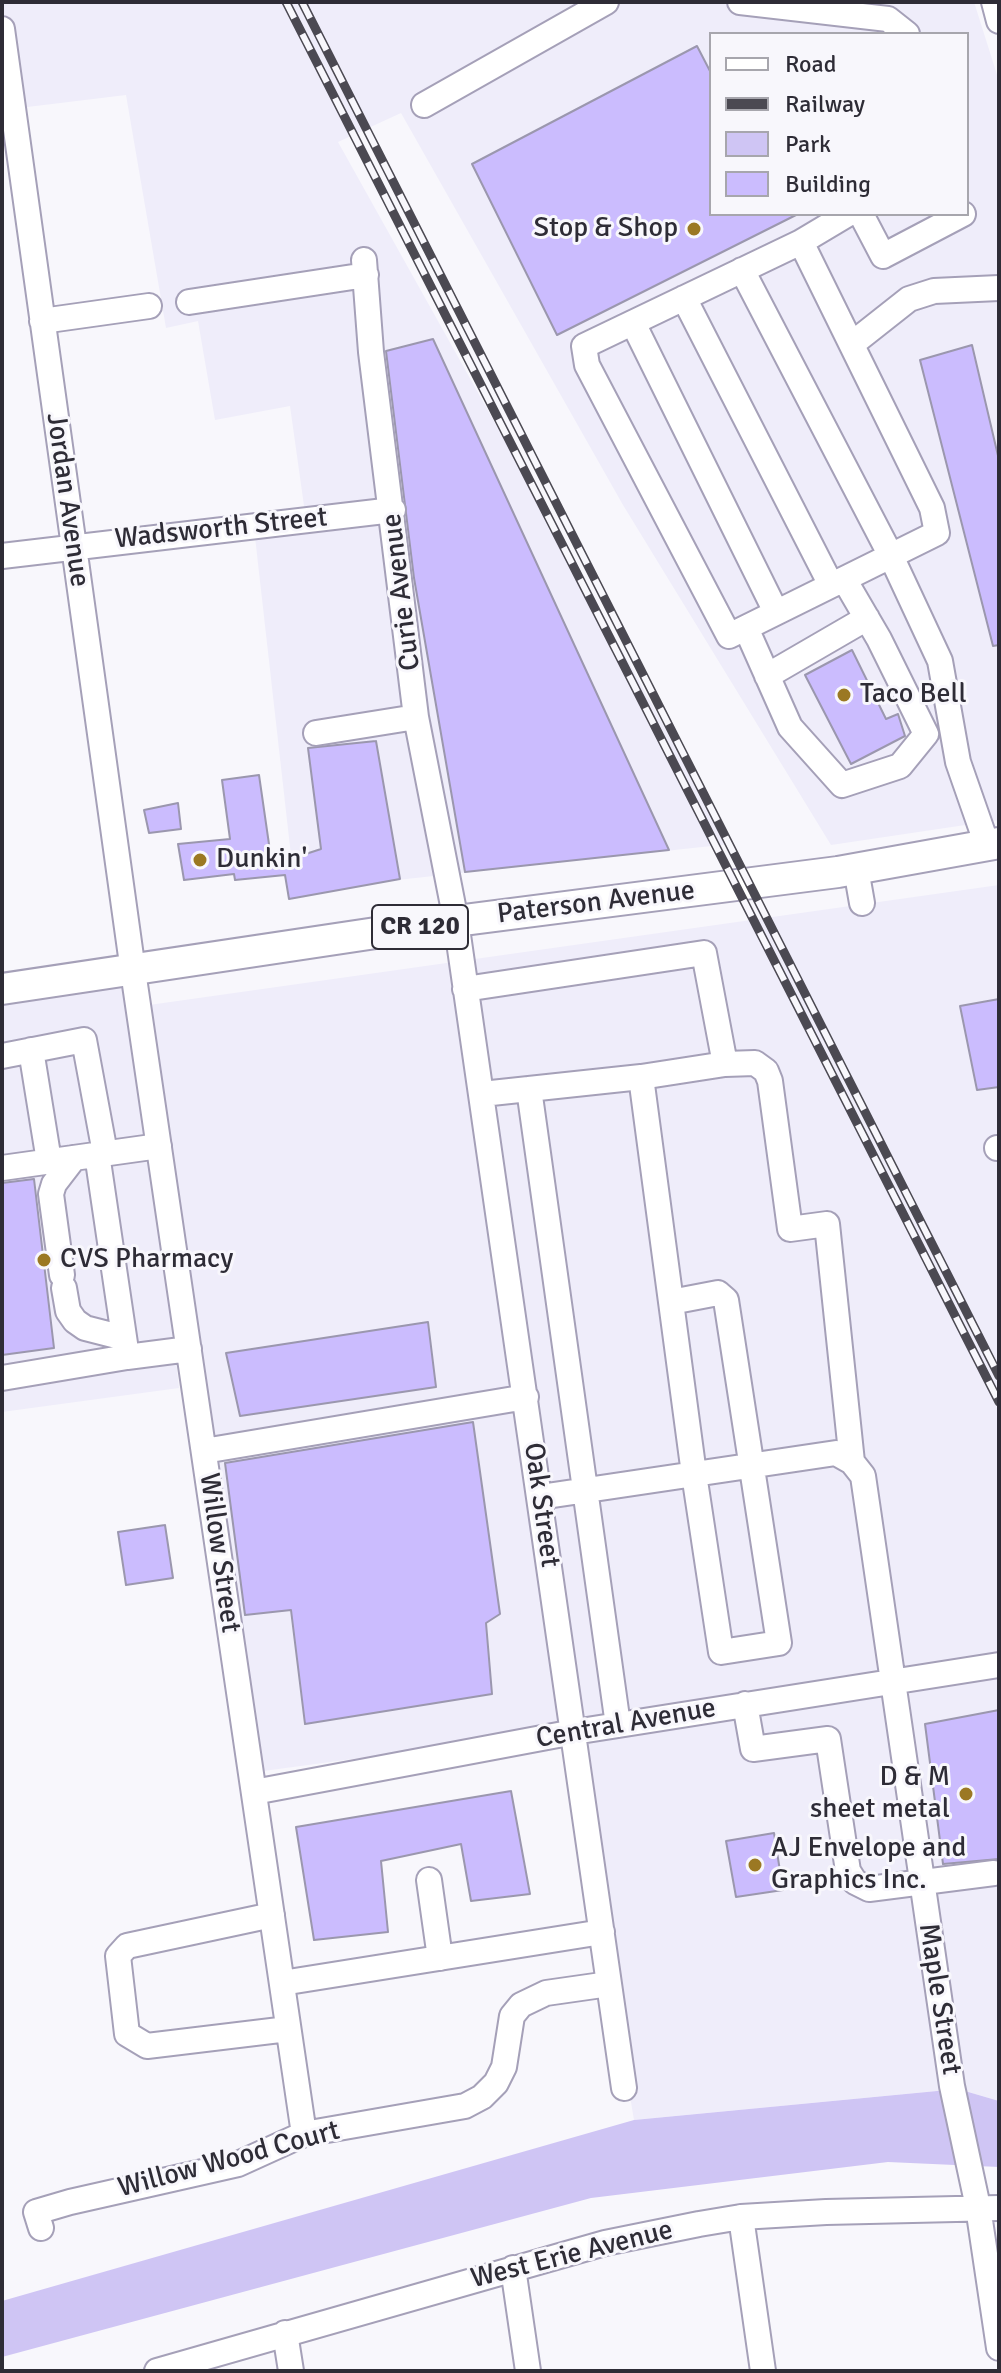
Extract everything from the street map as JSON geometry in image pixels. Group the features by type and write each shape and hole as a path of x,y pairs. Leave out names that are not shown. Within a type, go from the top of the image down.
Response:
{"main road":[{"name":"Paterson Avenue","path":"2,989 456,921 856,869 993,844"}],"street":[{"path":"424,105 606,2"},
{"path":"740,2 888,19 904,32"},
{"path":"994,2 999,21"},
{"name":"Jordan Avenue","path":"2,29 133,971"},
{"path":"801,242 932,508 937,533 729,636 587,365 584,346 801,242 845,216"},
{"path":"862,216 883,256 959,216"},
{"name":"Curie Avenue","path":"189,302 365,268 371,352 393,510 416,717 456,921"},
{"path":"742,270 891,556 940,661 958,762 993,844"},
{"path":"852,344 909,299 934,291 999,288"},
{"path":"684,298 838,582 867,618 926,734 900,766 842,785 790,727 746,628"},
{"path":"42,321 149,306"},
{"path":"633,323 776,612"},
{"name":"Wadsworth Street","path":"2,556 393,510"},
{"path":"767,676 867,618"},
{"path":"316,733 416,717"},
{"path":"856,869 862,903"},
{"name":"Oak Street","path":"456,921 624,2088"},
{"path":"465,989 704,953 725,1064 641,1077 482,1094"},
{"name":"Willow Street","path":"133,971 304,2134"},
{"path":"2,1056 84,1040 92,1155 126,1347"},
{"path":"31,1050 49,1161"},
{"name":"Maple Street","path":"725,1064 755,1063 766,1071 790,1229 827,1224 852,1462 863,1476 952,2086 969,2168 988,2207 999,2348"},
{"path":"641,1077 671,1302 694,1474 721,1652 779,1643 726,1300 718,1293 671,1302"},
{"path":"529,1089 618,1725"},
{"path":"2,1168 159,1146"},
{"path":"92,1155 54,1184 51,1194 68,1311 85,1328 126,1347"},
{"path":"2,1378 126,1347 189,1349"},
{"path":"204,1451 526,1397"},
{"path":"540,1497 836,1453 852,1462"},
{"name":"Central Avenue","path":"254,1792 574,1732 999,1665"},
{"path":"745,1704 753,1749 828,1739 848,1871 855,1882 869,1889 922,1885 994,1873"},
{"path":"429,1880 440,1958"},
{"path":"272,1915 127,1946 118,1956 127,2034 147,2046 288,2029"},
{"path":"282,1983 602,1932"},
{"name":"Willow Wood Court","path":"41,2228 36,2212 238,2164 304,2134 465,2106 482,2097 496,2083 504,2067 512,2016 521,2005 546,1993 609,1984"},
{"name":"West Erie Avenue","path":"157,2371 605,2243 741,2217 988,2207"},
{"path":"741,2217 763,2371"},
{"path":"513,2268 528,2371"},
{"path":"285,2333 291,2371"}],"shaded area":[{"path":"2,2 974,2 999,81 999,820 831,845 623,505 401,113 338,142 730,844 295,891 254,528 306,520 290,406 215,420 198,321 166,328 126,95 11,109 2,54"},
{"path":"999,885 999,2101 958,2089 634,2120 568,1730 256,1772 142,1006"},
{"path":"133,971 179,1388 2,1412 2,989"}],"green space":[{"path":"958,2089 999,2101 999,2167 888,2162 591,2198 2,2357 2,2301 634,2120"}],"building":[{"path":"697,46 709,69 709,216 794,216 557,335 472,164"},
{"path":"433,339 669,850 465,872 414,578 386,351"},
{"path":"972,345 999,460 999,645 993,646 920,360"},
{"name":"Taco Bell","path":"852,650 886,719 898,714 905,736 851,764 805,675"},
{"path":"376,741 400,879 289,899 285,875 235,880 234,874 184,880 178,844 230,839 222,780 259,775 272,865 321,849 308,748"},
{"path":"178,803 181,829 149,833 144,810"},
{"path":"999,999 999,1087 977,1090 960,1006"},
{"path":"34,1179 54,1348 2,1355 2,1183"},
{"path":"428,1322 436,1387 240,1416 226,1353"},
{"path":"473,1422 500,1614 486,1623 492,1694 305,1724 291,1610 245,1615 225,1463"},
{"path":"165,1525 173,1578 126,1585 118,1532"},
{"name":"D & M sheet metal","path":"999,1710 999,1859 943,1864 925,1724"},
{"path":"511,1791 530,1894 471,1901 461,1844 381,1861 388,1932 314,1940 296,1827"},
{"name":"AJ Envelope and Graphics Inc.","path":"774,1833 783,1890 736,1897 726,1841"}],"railway":[{"path":"286,2 999,1402"},
{"path":"302,2 999,1376"}],"place":[{"name":"Stop & Shop","path":"694,229"},
{"name":"Taco Bell","path":"844,695"},
{"name":"Dunkin'","path":"200,860"},
{"name":"CVS Pharmacy","path":"44,1260"},
{"name":"D & M sheet metal","path":"966,1794"},
{"name":"AJ Envelope and Graphics Inc.","path":"755,1865"}]}
